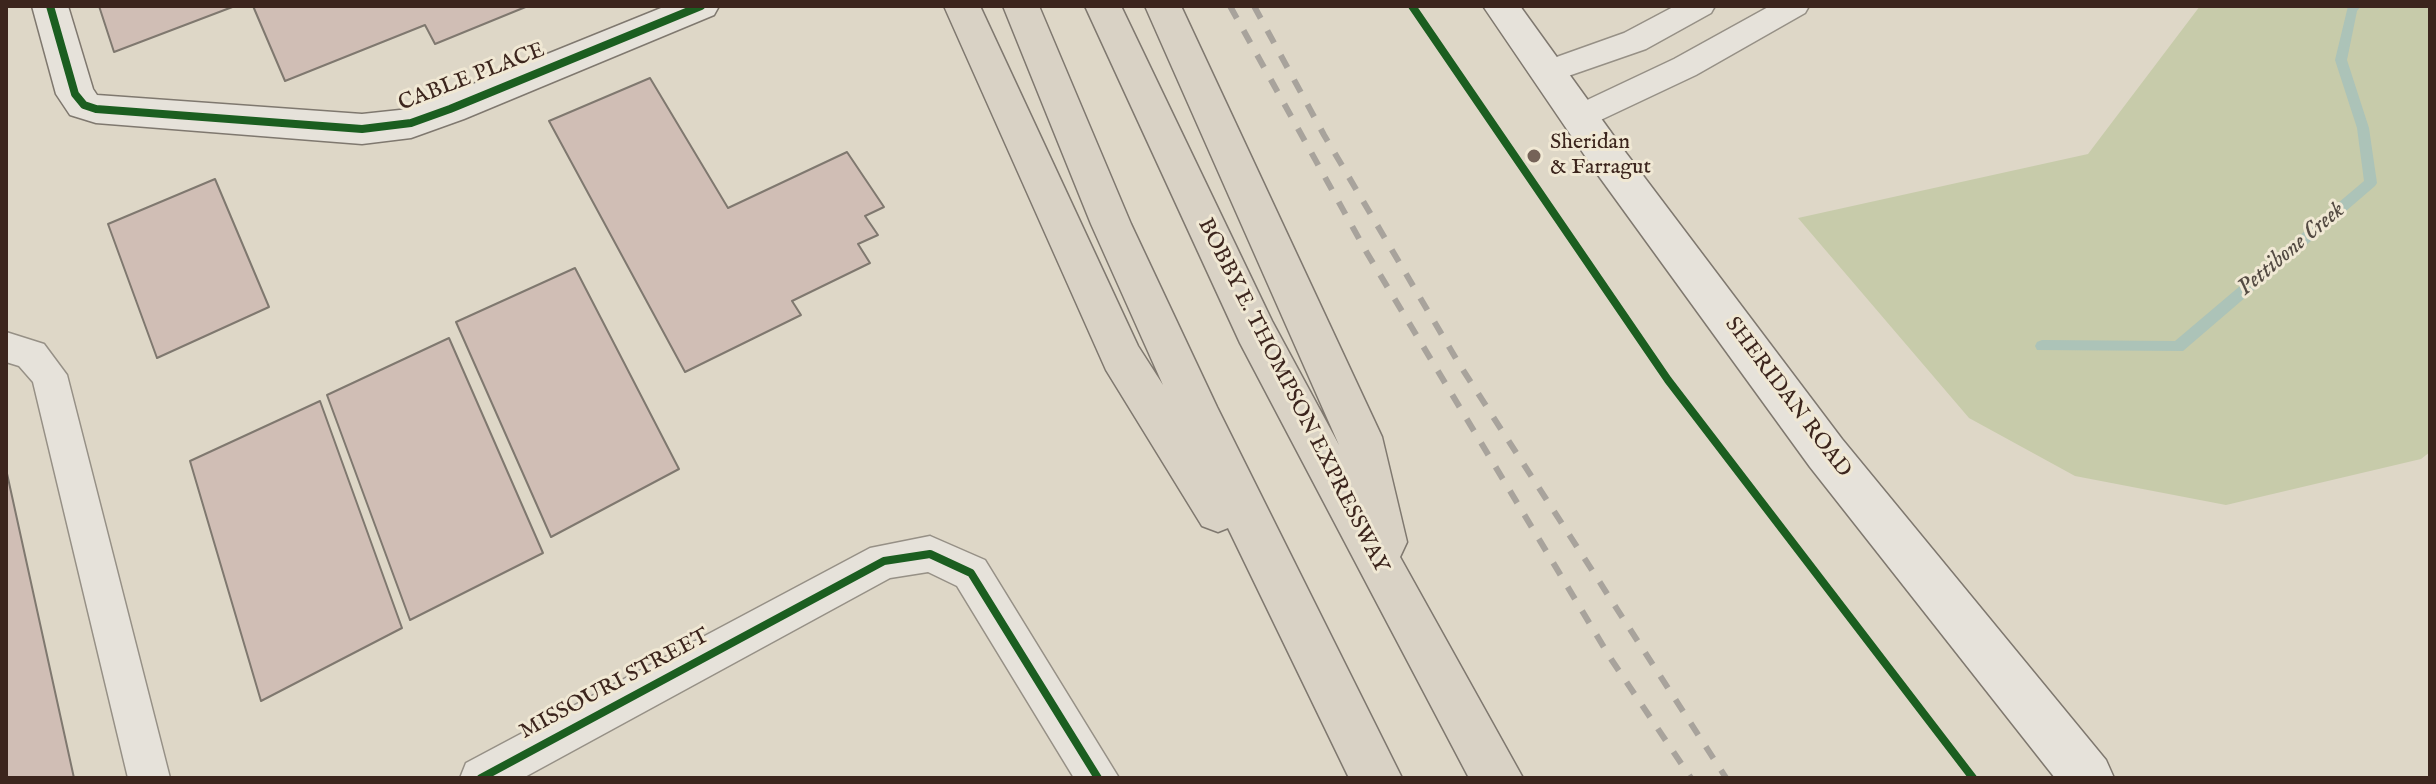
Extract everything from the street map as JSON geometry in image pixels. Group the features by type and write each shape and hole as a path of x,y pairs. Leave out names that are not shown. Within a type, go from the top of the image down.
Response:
{"highway":[{"path":"962,6 1121,357 1336,699"},
{"path":"1021,6 1111,224 1273,573 1376,778"},
{"name":"BOBBY E. THOMPSON EXPRESSWAY","path":"1103,6 1255,330 1397,599 1497,778"},
{"path":"1163,6 1360,437 1397,599"}],"main road":[{"name":"CABLE PLACE","path":"50,6 75,94 84,105 96,109 198,118 362,129 397,126 450,109 701,6"},
{"name":"SHERIDAN ROAD","path":"1501,6 1826,453 2088,778"}],"street":[{"path":"1548,72 1635,41 1700,6"},
{"path":"1579,117 1685,67 1794,6"},
{"path":"6,347 31,355 49,375 149,778"},
{"name":"MISSOURI STREET","path":"481,778 884,561 930,554 971,573 1098,778"}],"green space":[{"path":"2200,6 2430,6 2430,452 2421,459 2226,505 2075,476 1969,418 1798,218 2088,154"}],"building":[{"path":"99,6 235,6 114,52"},
{"path":"253,6 528,6 435,44 425,25 285,81"},
{"path":"650,78 728,208 847,152 884,207 865,216 878,235 858,244 870,263 792,301 801,315 685,372 549,121"},
{"path":"215,179 269,307 157,358 108,224"},
{"path":"575,268 679,469 551,537 456,322"},
{"path":"449,338 543,553 410,620 327,395"},
{"path":"320,401 402,628 261,701 190,461"},
{"path":"6,469 74,778 6,778"}],"waterway":[{"name":"Pettibone Creek","path":"2042,346 2178,347 2371,183 2363,128 2341,60 2355,6"}],"railway":[{"path":"1230,6 1367,253 1611,659 1691,778"},
{"path":"1254,6 1324,135 1461,367 1726,778"}],"cycle path":[{"path":"50,6 75,94 84,105 96,109 362,129 411,123 450,109 701,6"},
{"path":"1412,6 1668,380 1973,778"},
{"path":"481,778 884,561 930,554 971,573 1098,778"}],"place":[{"name":"Sheridan & Farragut","path":"1534,156"}]}
